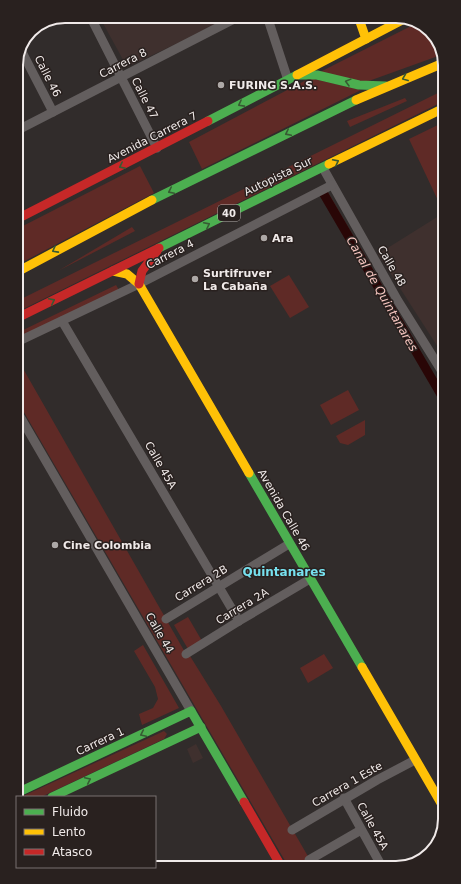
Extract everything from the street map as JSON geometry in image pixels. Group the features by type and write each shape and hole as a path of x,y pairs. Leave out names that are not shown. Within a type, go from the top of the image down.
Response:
{"main road":[{"path":"360,23 366,39"},
{"name":"Avenida Carrera 7","path":"23,216 397,23"},
{"path":"23,269 149,202 387,86 438,66"},
{"name":"Avenida Carrera 7","path":"297,75 317,75 359,85 387,86"},
{"name":"Autopista Sur","path":"23,315 438,111"},
{"path":"113,271 127,274 139,284 144,267 159,248"},
{"name":"Avenida Calle 46","path":"139,284 438,798"},
{"name":"Carrera 1","path":"23,790 191,711"},
{"name":"Calle 44","path":"191,711 278,861"},
{"path":"163,724 171,730 171,741"},
{"path":"54,796 201,727"}],"street":[{"name":"Calle 47","path":"94,23 157,148"},
{"name":"Carrera 8","path":"23,127 226,23"},
{"path":"269,23 288,80"},
{"path":"390,27 391,23"},
{"name":"Calle 46","path":"24,55 53,112"},
{"name":"Calle 48","path":"323,168 398,300 438,365"},
{"name":"Carrera 4","path":"23,339 139,284 332,185"},
{"name":"Calle 45A","path":"62,322 239,621"},
{"name":"Calle 44","path":"23,422 191,711"},
{"name":"Carrera 2B","path":"166,619 289,544"},
{"name":"Carrera 2A","path":"186,654 310,579"},
{"name":"Carrera 1 Este","path":"292,830 344,798 415,760"},
{"name":"Calle 45A","path":"344,798 378,861"},
{"path":"309,860 361,830"}],"shaded area":[{"path":"103,23 217,23 180,42 127,67"},
{"path":"412,26 426,35 435,49 437,56 366,82 318,73"},
{"path":"310,78 361,90 202,169 189,142"},
{"path":"438,93 438,104 23,309 23,298"},
{"path":"405,98 407,101 350,127 347,121"},
{"path":"438,125 438,201 409,139"},
{"path":"140,166 154,193 23,262 23,226"},
{"path":"326,189 438,382 438,394 319,192"},
{"path":"438,216 438,347 378,254"},
{"path":"132,227 135,231 58,271"},
{"path":"289,275 309,307 290,318 270,286"},
{"path":"116,285 119,290 23,336 23,330"},
{"path":"23,369 186,654 190,656 221,706 311,861 285,861 23,411"},
{"path":"348,390 359,410 331,425 320,405"},
{"path":"365,420 365,435 348,445 340,443 336,436"},
{"path":"188,617 202,641 188,649 174,625"},
{"path":"143,645 179,708 142,725 139,714 153,708 158,699 155,687 134,651"},
{"path":"324,654 333,668 308,683 300,668"},
{"path":"164,731 167,734 164,739 43,796 23,796"},
{"path":"196,744 203,758 193,763 187,749"}],"waterway":[{"name":"Canal de Quintanares","path":"322,191 438,389"}],"traffic: fast":[{"path":"208,121 297,75 317,75 359,85 386,86"},
{"path":"152,200 356,100"},
{"path":"159,248 329,164"},
{"path":"249,473 362,667"},
{"path":"23,790 191,711 244,802"},
{"path":"54,796 201,727"}],"traffic: slow":[{"path":"360,23 366,39"},
{"path":"297,75 396,23"},
{"path":"356,100 438,65"},
{"path":"329,164 438,111"},
{"path":"23,269 152,200"},
{"path":"113,271 127,274 139,284 249,473"},
{"path":"362,667 438,798"}],"traffic: jam":[{"path":"23,216 208,121"},
{"path":"23,315 159,248"},
{"path":"139,284 142,271 157,251"},
{"path":"244,802 278,861"}],"place":[{"name":"FURING S.A.S.","path":"221,85"},
{"name":"Ara","path":"264,238"},
{"name":"Surtifruver La Cabaña","path":"195,279"},
{"name":"Cine Colombia","path":"55,545"}],"district":[{"name":"Quintanares","path":"284,572"}]}
